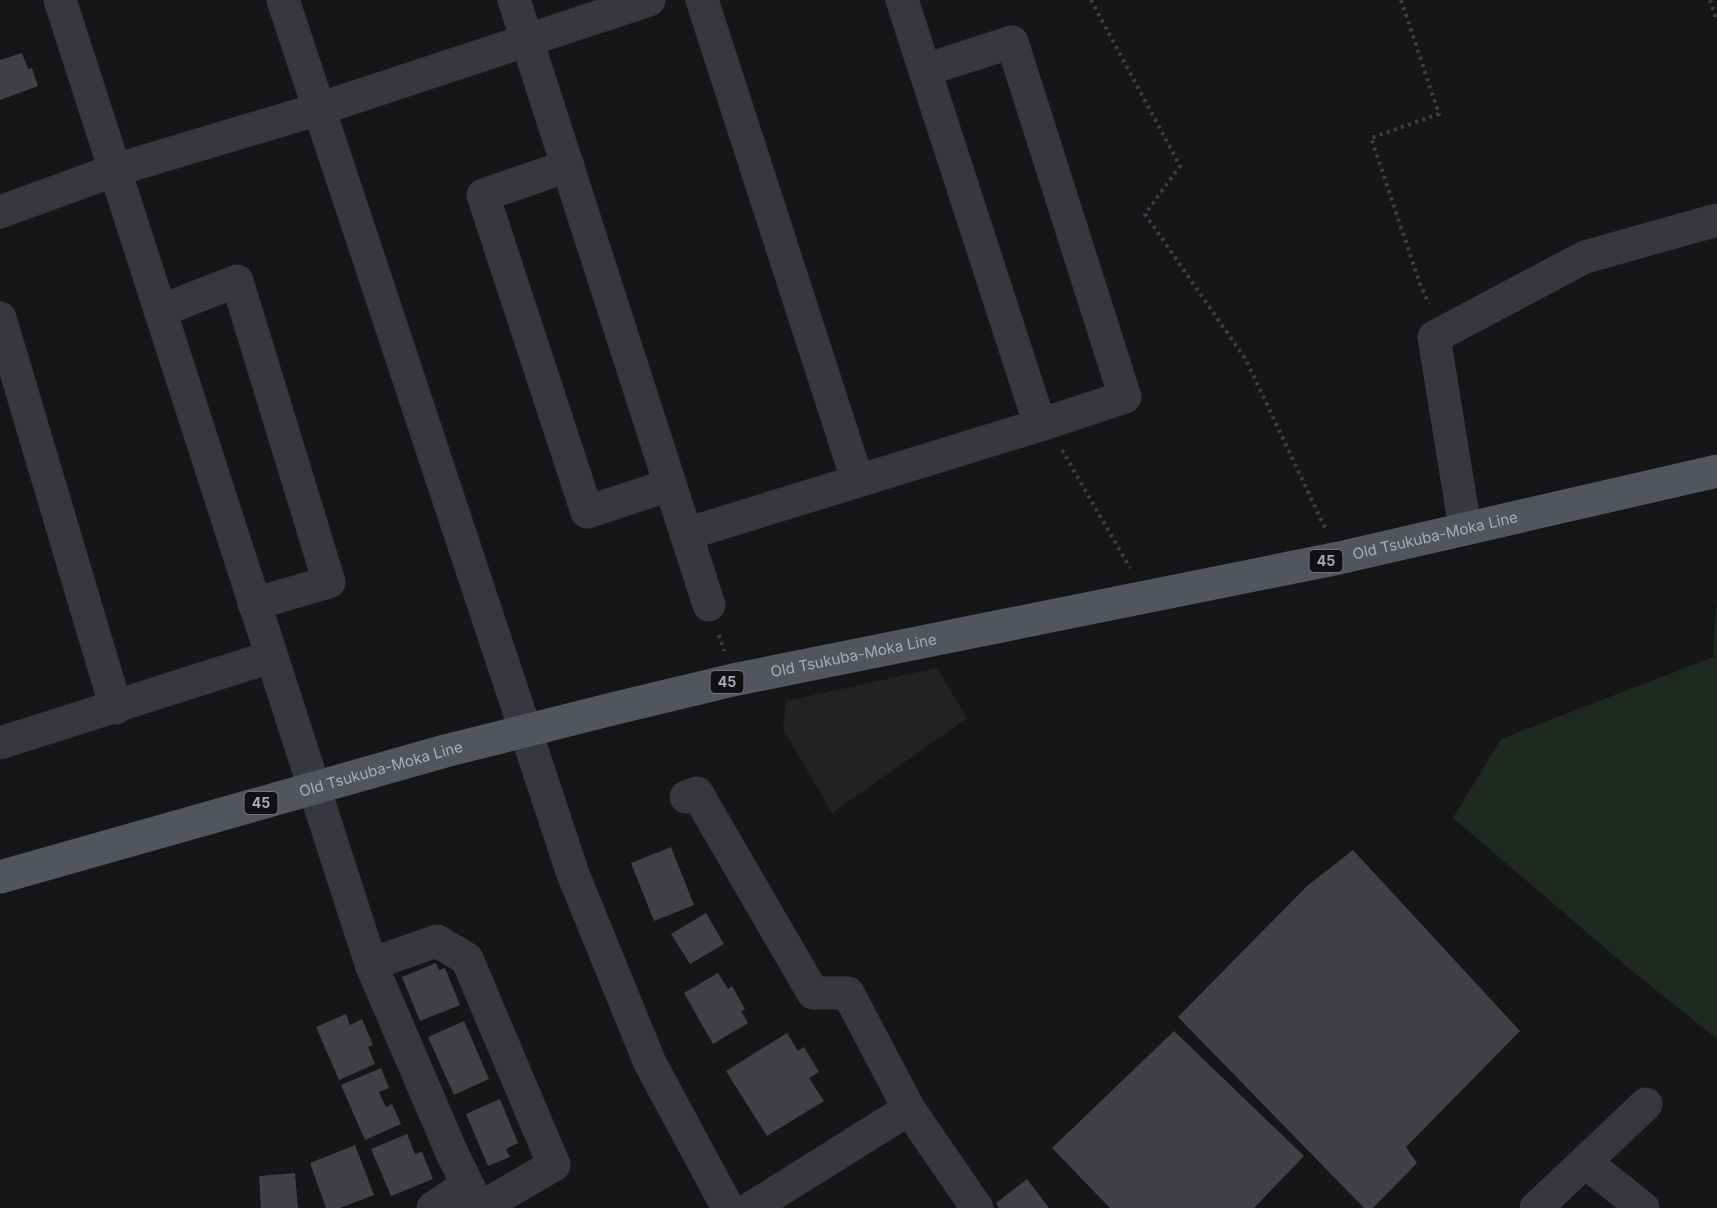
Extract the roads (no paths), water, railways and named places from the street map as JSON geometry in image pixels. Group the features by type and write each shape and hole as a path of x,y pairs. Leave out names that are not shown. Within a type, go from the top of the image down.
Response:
{"main road":[{"name":"Old Tsukuba-Moka Line","path":"0,877 523,730 733,680 1339,558 1717,471"}],"street":[{"path":"60,0 312,789 371,964 475,1200"},
{"path":"282,0 523,730 573,874 650,1063 728,1208"},
{"path":"514,0 709,605"},
{"path":"0,212 115,170 319,109 649,0"},
{"path":"702,0 857,479"},
{"path":"902,0 1040,425"},
{"path":"686,534 1125,397 1012,42 924,70"},
{"path":"568,166 483,195 587,512 670,484"},
{"path":"1465,528 1434,338 1585,257 1717,220"},
{"path":"160,311 237,281 329,582 254,604"},
{"path":"0,318 116,708"},
{"path":"0,743 116,708 270,657"},
{"path":"686,797 697,793 813,993 848,993 909,1109 977,1208"},
{"path":"371,964 438,941 467,959 554,1165 475,1200 433,1208"},
{"path":"1536,1208 1646,1104"},
{"path":"751,1208 909,1109"},
{"path":"1585,1162 1643,1208"}]}
